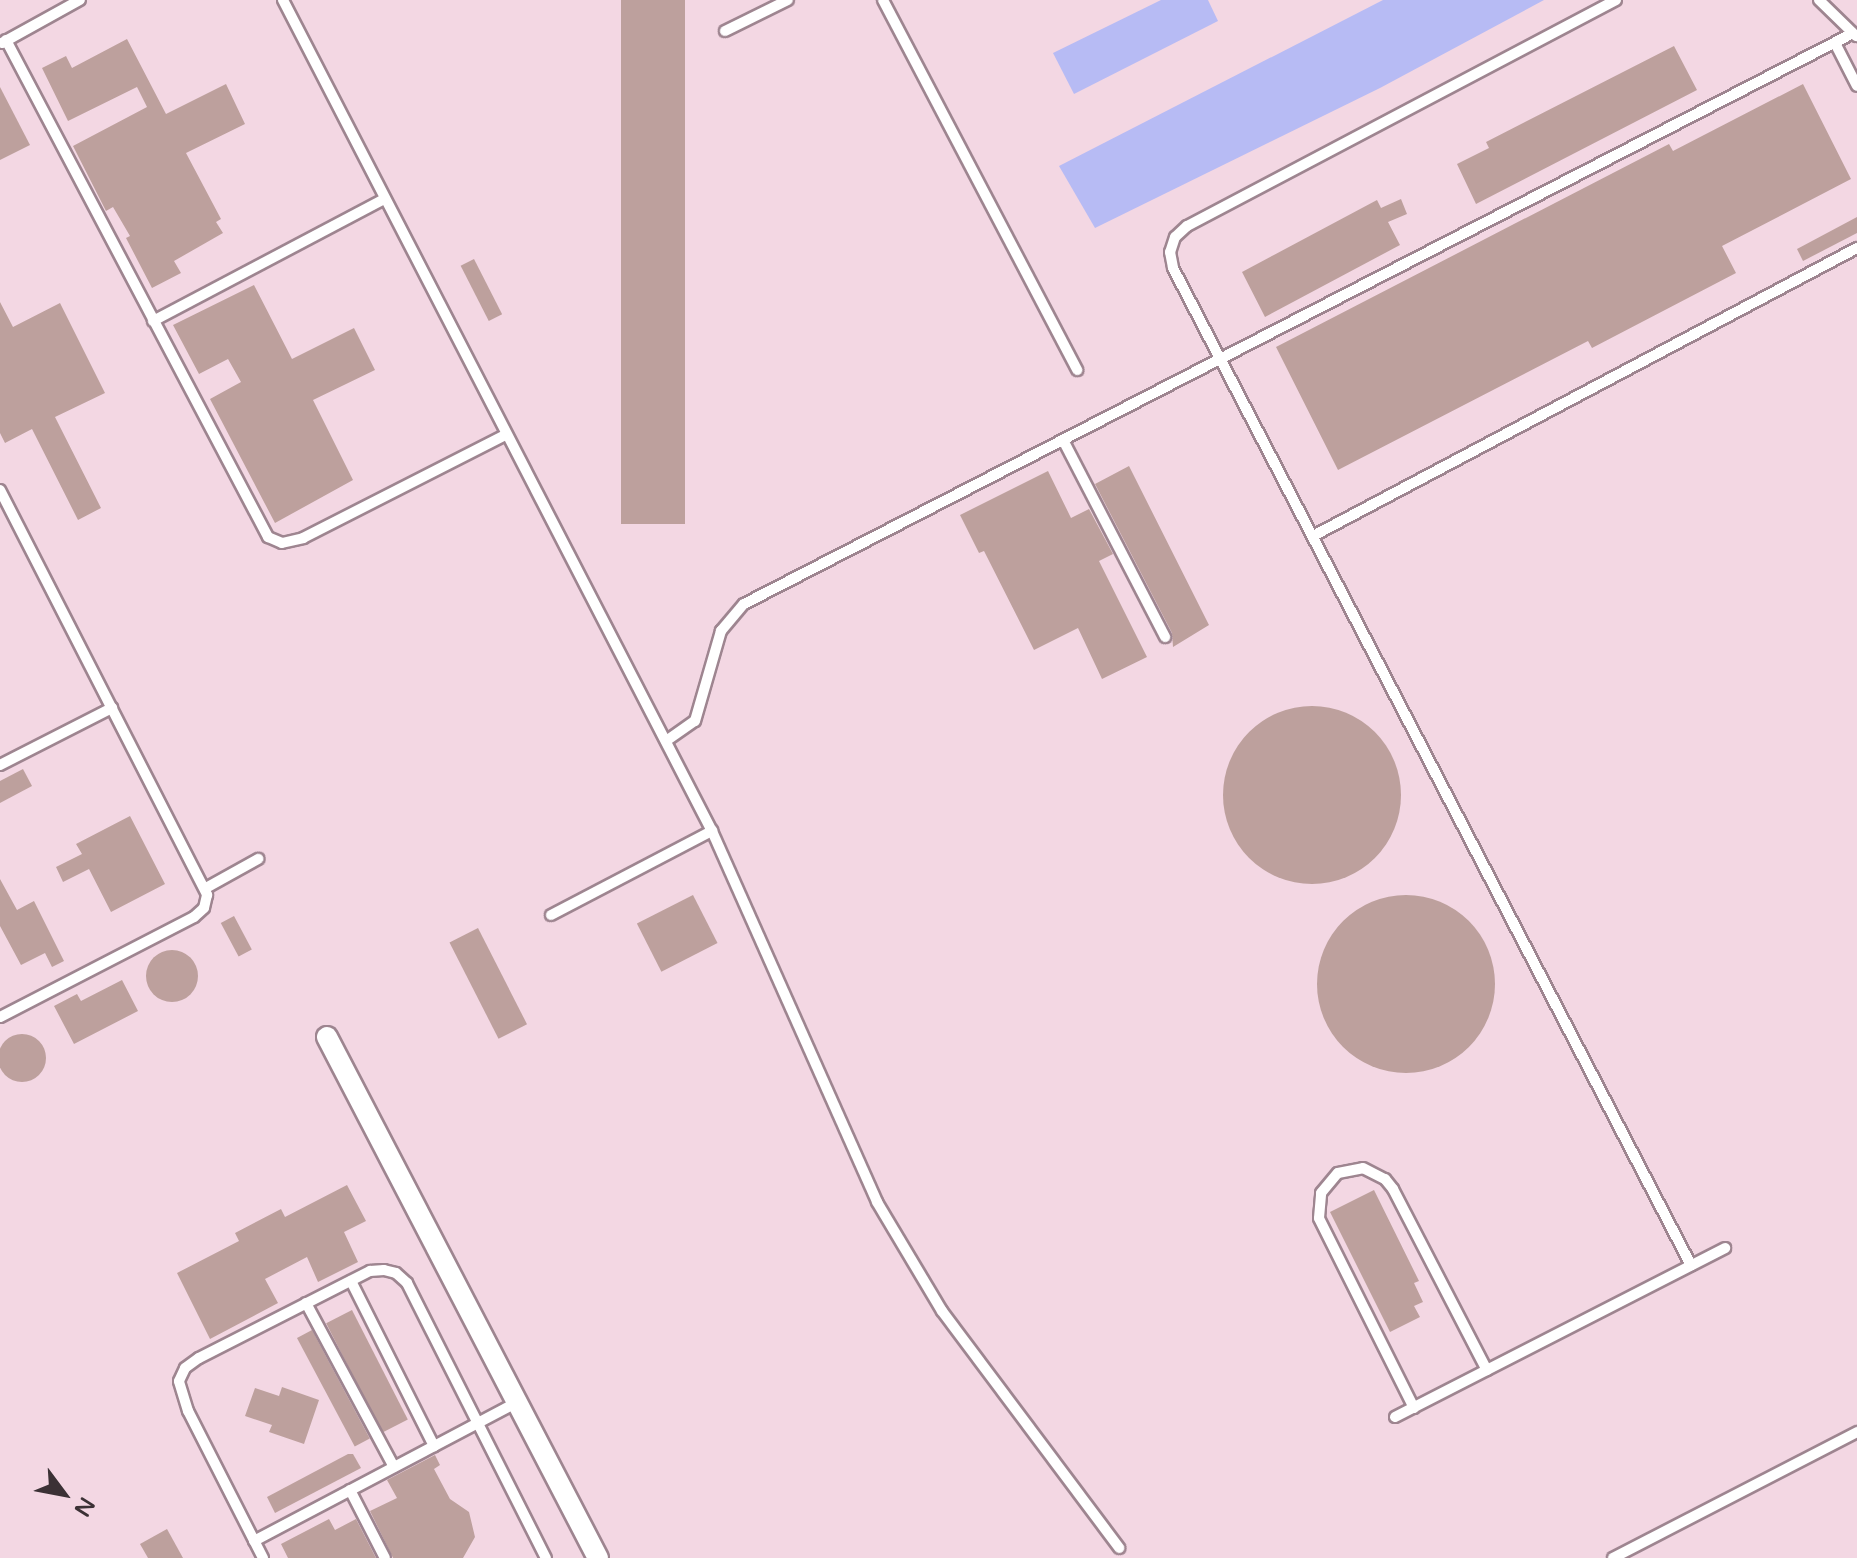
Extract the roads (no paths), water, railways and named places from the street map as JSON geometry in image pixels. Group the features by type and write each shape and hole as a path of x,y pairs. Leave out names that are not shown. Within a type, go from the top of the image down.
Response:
{"street":[{"path":"327,1037 519,1402 596,1557"}],"lane":[{"path":"80,0 3,42 263,532 275,541 289,543 303,538 505,435"},
{"path":"283,0 712,831 858,1164 898,1239 967,1346 1119,1548"},
{"path":"725,31 788,0"},
{"path":"883,0 1077,370"},
{"path":"1616,0 1180,231 1171,244 1171,261 1691,1265"},
{"path":"666,741 695,721 721,631 744,604 1855,35 1819,0"},
{"path":"1835,43 1857,86"},
{"path":"153,321 384,199"},
{"path":"1313,536 1857,248"},
{"path":"1063,440 1165,637"},
{"path":"0,490 206,888 206,902 194,917 0,1017"},
{"path":"0,765 112,708"},
{"path":"551,915 712,831"},
{"path":"206,888 258,859"},
{"path":"1414,1408 1319,1218 1321,1193 1338,1173 1349,1169 1375,1172 1393,1189 1487,1370"},
{"path":"1395,1417 1725,1248"},
{"path":"263,1558 188,1411 179,1381 185,1368 199,1358 370,1271 384,1270 396,1273 407,1283 546,1558"},
{"path":"351,1281 434,1446"},
{"path":"306,1303 394,1467"},
{"path":"254,1541 519,1402"},
{"path":"1613,1558 1857,1432"},
{"path":"350,1490 385,1558"}],"water":[{"path":"1161,0 1208,0 1218,21 1074,94 1053,53"},
{"path":"1383,0 1544,0 1380,88 1095,228 1059,166"}]}
